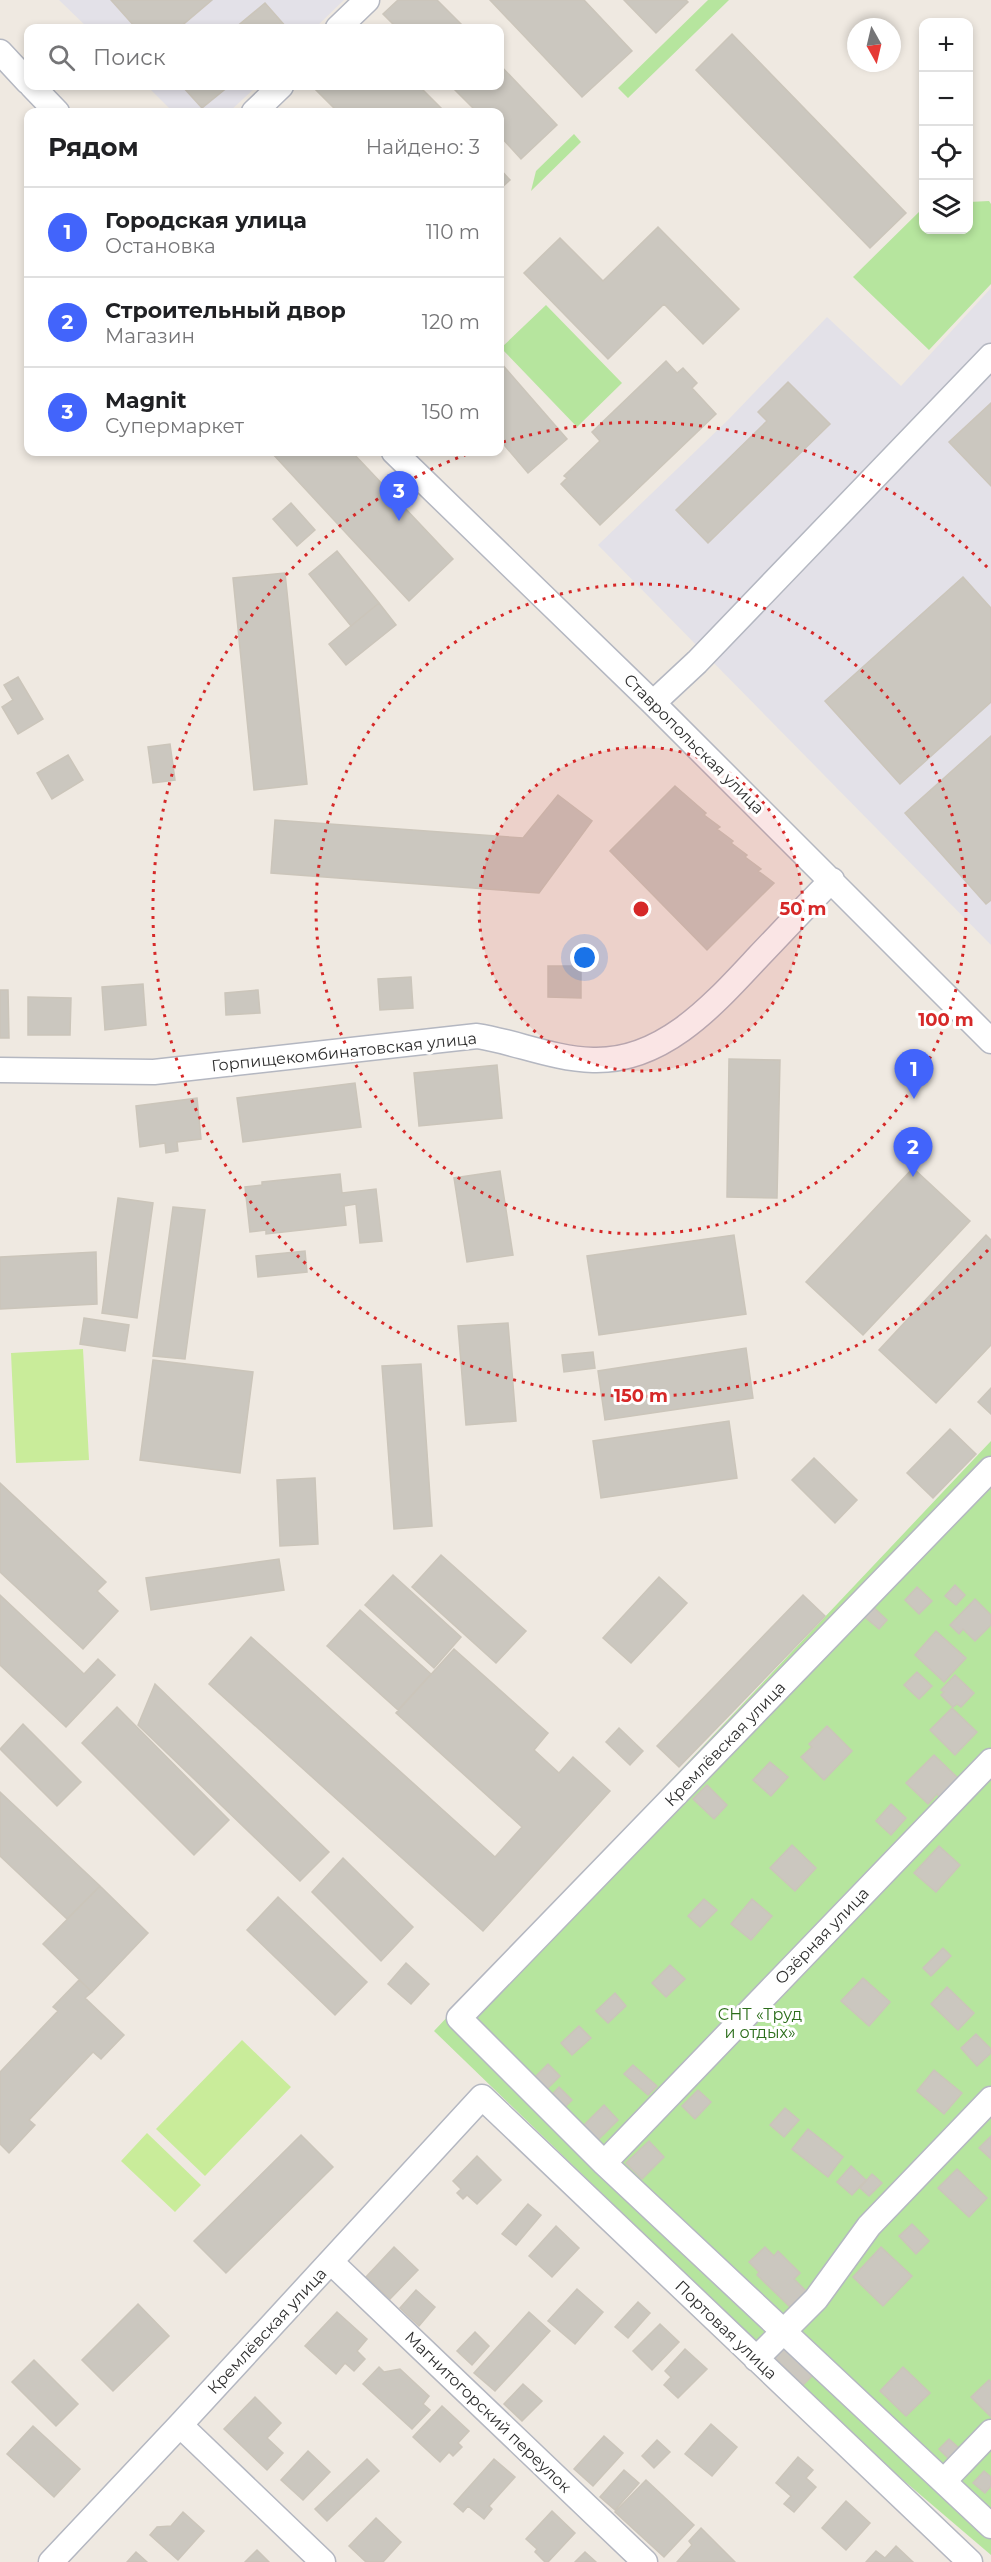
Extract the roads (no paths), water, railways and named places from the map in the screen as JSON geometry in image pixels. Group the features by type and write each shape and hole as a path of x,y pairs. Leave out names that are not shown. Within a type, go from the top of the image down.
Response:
{"street":[{"path":"342,24 367,0"},
{"path":"0,52 24,78"},
{"path":"36,90 53,108"},
{"path":"258,108 277,90"},
{"path":"653,703 697,662 991,356"},
{"name":"Ставропольская улица","path":"398,456 653,703 991,1041"},
{"name":"Горпищекомбинатовская улица","path":"0,1070 154,1072 477,1036 506,1040 549,1055 594,1060 619,1057 640,1052 668,1038 710,1008 832,880"},
{"name":"Кремлёвская улица","path":"604,2163 459,2018 991,1469"},
{"name":"Озёрная улица","path":"604,2163 991,1761"},
{"name":"Кремлёвская улица","path":"51,2562 482,2097"},
{"name":"Портовая улица","path":"482,2097 970,2562"},
{"path":"756,2359 816,2299 869,2226 991,2099"},
{"path":"604,2163 991,2526"},
{"name":"Магнитогорский переулок","path":"331,2262 645,2562"},
{"path":"180,2425 323,2562"},
{"path":"944,2481 991,2432"}],"place":[{"name":"Magnit","path":"399,521"},
{"name":"Городская улица","path":"914,1099"},
{"name":"Строительный двор","path":"913,1177"}],"park label":[{"name":"СНТ «Труд и отдых»","path":"760,2023"}]}
